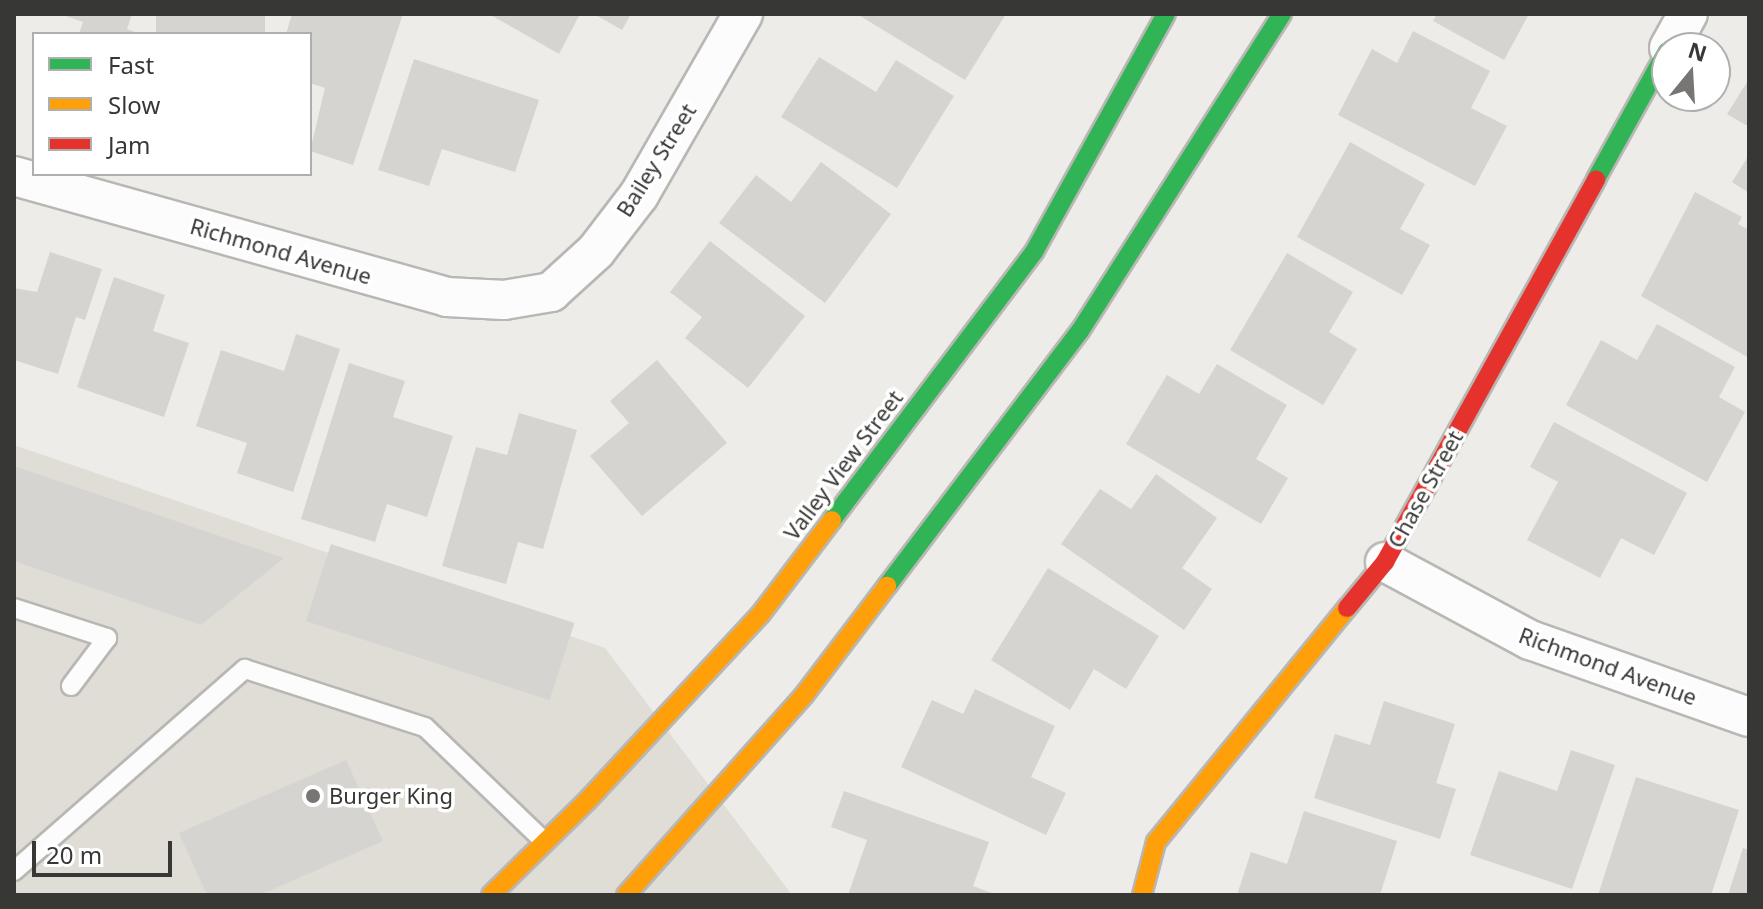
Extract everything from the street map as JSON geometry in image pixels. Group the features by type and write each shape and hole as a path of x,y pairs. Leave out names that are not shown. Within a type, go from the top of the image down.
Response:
{"main road":[{"name":"Valley View Street","path":"491,895 760,615 1034,252 1166,14"},
{"path":"626,895 805,694 1080,331 1282,14"},
{"name":"Chase Street","path":"1142,895 1156,842 1385,562 1651,81"}],"street":[{"name":"Bailey Street","path":"551,292 596,251 639,195 743,14"},
{"name":"Chase Street","path":"1678,32 1688,14"},
{"name":"Richmond Avenue","path":"14,176 447,297 504,300 551,292"},
{"name":"Richmond Avenue","path":"1385,562 1530,640 1749,717"}],"lane":[{"path":"14,608 107,638 71,686"},
{"path":"14,871 245,669 425,727 545,842"}],"shaded area":[{"path":"14,445 605,648 792,895 14,895"}],"building":[{"path":"60,14 132,14 127,29 135,32 80,32 83,22"},
{"path":"156,14 265,14 265,32 156,32"},
{"path":"292,14 403,14 353,165 312,152 325,88 312,84 312,32 287,32"},
{"path":"489,14 580,14 559,54"},
{"path":"594,14 631,14 622,30"},
{"path":"857,14 1006,14 965,80"},
{"path":"1437,14 1529,14 1504,60 1433,21"},
{"path":"1413,31 1490,71 1471,108 1507,126 1475,186 1338,115 1372,49 1397,63"},
{"path":"819,57 876,92 896,60 954,96 897,188 781,117"},
{"path":"414,59 539,100 515,172 442,149 429,186 378,170"},
{"path":"1749,79 1749,127 1727,114"},
{"path":"1350,142 1425,184 1400,229 1430,245 1402,295 1297,237"},
{"path":"1749,155 1749,193 1732,182"},
{"path":"821,162 891,214 825,303 719,223 756,175 791,202"},
{"path":"1695,192 1742,217 1738,224 1749,230 1749,358 1641,296"},
{"path":"710,241 805,316 748,388 685,338 702,317 670,292"},
{"path":"50,252 102,269 85,320 76,317 58,374 14,360 14,288 37,292"},
{"path":"1287,253 1353,292 1329,332 1357,349 1323,405 1230,350"},
{"path":"114,277 165,295 153,331 189,343 164,417 77,387"},
{"path":"1657,324 1735,367 1719,397 1745,412 1707,482 1566,405 1601,340 1637,360"},
{"path":"296,334 340,349 293,492 237,473 247,443 196,426 221,350 284,371"},
{"path":"657,360 727,443 642,516 590,456 629,423 610,401"},
{"path":"349,363 405,381 393,417 453,436 427,517 387,504 375,542 301,519"},
{"path":"1217,364 1287,405 1256,459 1288,478 1261,524 1126,444 1167,375 1199,394"},
{"path":"519,413 577,430 543,549 518,542 506,584 442,566 476,447 507,455"},
{"path":"1554,422 1687,493 1654,555 1621,538 1600,578 1527,540 1558,482 1530,467"},
{"path":"14,466 284,558 201,625 14,561"},
{"path":"1156,474 1217,518 1182,568 1212,589 1184,630 1061,544 1100,489 1131,509"},
{"path":"331,544 574,623 549,700 306,621"},
{"path":"1048,568 1159,636 1126,689 1094,669 1070,710 991,660"},
{"path":"975,689 1055,726 1031,777 1066,793 1046,835 901,767 932,700 963,714"},
{"path":"1384,701 1455,724 1436,783 1456,789 1440,839 1314,798 1335,734 1370,745"},
{"path":"1571,750 1615,765 1572,889 1470,855 1499,771 1557,791"},
{"name":"Burger King","path":"346,760 383,841 260,895 207,895 179,833"},
{"path":"1636,777 1739,810 1711,895 1598,895"},
{"path":"844,791 989,842 973,886 997,895 848,895 867,840 831,827"},
{"path":"1304,811 1397,841 1380,895 1237,895 1251,852 1287,864"},
{"path":"1743,848 1749,850 1749,895 1728,895"}],"traffic: fast":[{"path":"832,520 1034,252 1166,14"},
{"path":"887,586 1080,331 1282,14"},
{"path":"1596,179 1651,80"}],"traffic: slow":[{"path":"491,895 587,801 760,615 832,520"},
{"path":"626,895 805,694 887,586"},
{"path":"1142,895 1156,842 1347,608"}],"traffic: jam":[{"path":"1347,608 1385,562 1596,179"}],"place":[{"name":"Burger King","path":"313,796"}]}
